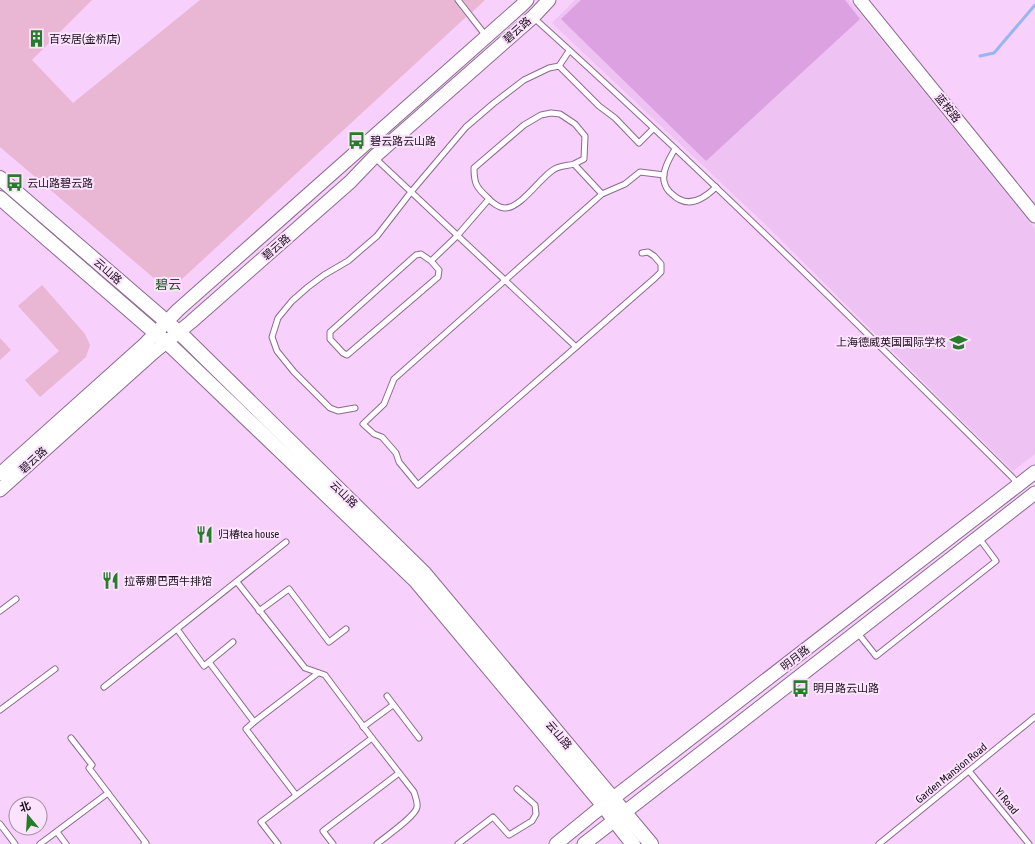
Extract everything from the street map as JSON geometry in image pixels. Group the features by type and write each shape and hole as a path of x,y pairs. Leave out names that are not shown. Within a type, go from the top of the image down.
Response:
{"main road":[{"name":"云山路","path":"0,178 179,332 424,572 609,802 619,816 634,844"},
{"name":"云山路","path":"0,198 156,333 416,581 609,802"},
{"name":"云山路","path":"619,816 651,844"}],"street":[{"name":"碧云路","path":"0,474 145,344 184,305 527,0"},
{"name":"碧云路","path":"0,490 350,182 374,157 533,17 549,0"},
{"name":"蓝桉路","path":"860,0 1035,216"},
{"name":"明月路","path":"556,844 1035,472"},
{"name":"明月路","path":"584,844 1035,493"}],"lane":[{"path":"458,0 486,37"},
{"path":"533,17 716,187 840,306 1019,484"},
{"path":"355,408 338,411 330,408 294,372 277,351 272,337 278,318 292,300 324,275 348,261 377,236 411,192 466,127 524,80 549,68 559,66 569,51"},
{"path":"559,66 600,106 615,118 639,143 653,129"},
{"path":"551,113 560,114 574,124 584,136 584,159 574,164 553,169 515,205 505,208 497,205 479,190 474,179 474,168 524,125 541,115 551,113"},
{"path":"675,149 666,165 664,180 666,187 677,199 686,202 695,202 703,198 716,187"},
{"path":"374,157 576,347"},
{"path":"574,164 602,194"},
{"path":"642,253 648,252 654,256 661,264 661,272 418,485 399,462 396,453 382,437 374,434 363,424 384,404 394,379 602,194 625,184 640,172 664,175"},
{"path":"431,261 457,236 489,199"},
{"path":"421,254 431,261 439,270 438,277 347,355 343,353 330,339 330,332 416,255 421,254"},
{"path":"856,631 876,656 996,561 978,537"},
{"path":"104,687 286,542"},
{"path":"237,582 305,668 325,675 363,727 414,792 417,808 413,815 377,844"},
{"path":"259,611 289,589 329,642 346,629"},
{"path":"0,611 16,599"},
{"path":"177,629 204,666 233,642"},
{"path":"209,662 254,722"},
{"path":"0,710 55,669"},
{"path":"296,795 246,729 318,673"},
{"path":"387,696 419,738"},
{"path":"363,727 393,705"},
{"name":"Garden Mansion Road","path":"879,844 1035,717"},
{"path":"70,738 92,765 89,768 146,843 144,844"},
{"path":"278,844 261,822 372,738"},
{"name":"Yi Road","path":"969,771 1029,844"},
{"path":"333,844 323,831 399,773"},
{"path":"458,844 493,817 509,835 532,821 536,814 534,805 518,789"},
{"path":"40,844 108,793"},
{"path":"0,824 15,844"},
{"path":"57,832 66,844"}],"shaded area":[{"name":"上海德威英国国际学校","path":"575,0 849,0 1035,229 1035,454 1013,471 767,226 552,23"},
{"path":"581,0 845,0 860,19 706,161 561,19"}],"building":[{"path":"0,0 92,0 32,60 73,103 200,0 454,0 466,17 169,291 0,147"},
{"path":"463,0 485,0 472,12"},
{"path":"42,285 85,334 90,345 86,357 40,397 25,380 59,351 18,306"},
{"path":"0,338 11,350 0,360"}],"waterway":[{"path":"980,56 994,53 1035,5"}],"place":[{"name":"百安居(金桥店)","path":"36,39"},
{"name":"碧云路云山路","path":"357,141"},
{"name":"云山路碧云路","path":"14,183"},
{"name":"上海德威英国国际学校","path":"959,342"},
{"name":"归椿tea house","path":"205,534"},
{"name":"拉蒂娜巴西牛排馆","path":"111,581"},
{"name":"明月路云山路","path":"800,688"}],"district":[{"name":"碧云","path":"168,284"}]}
